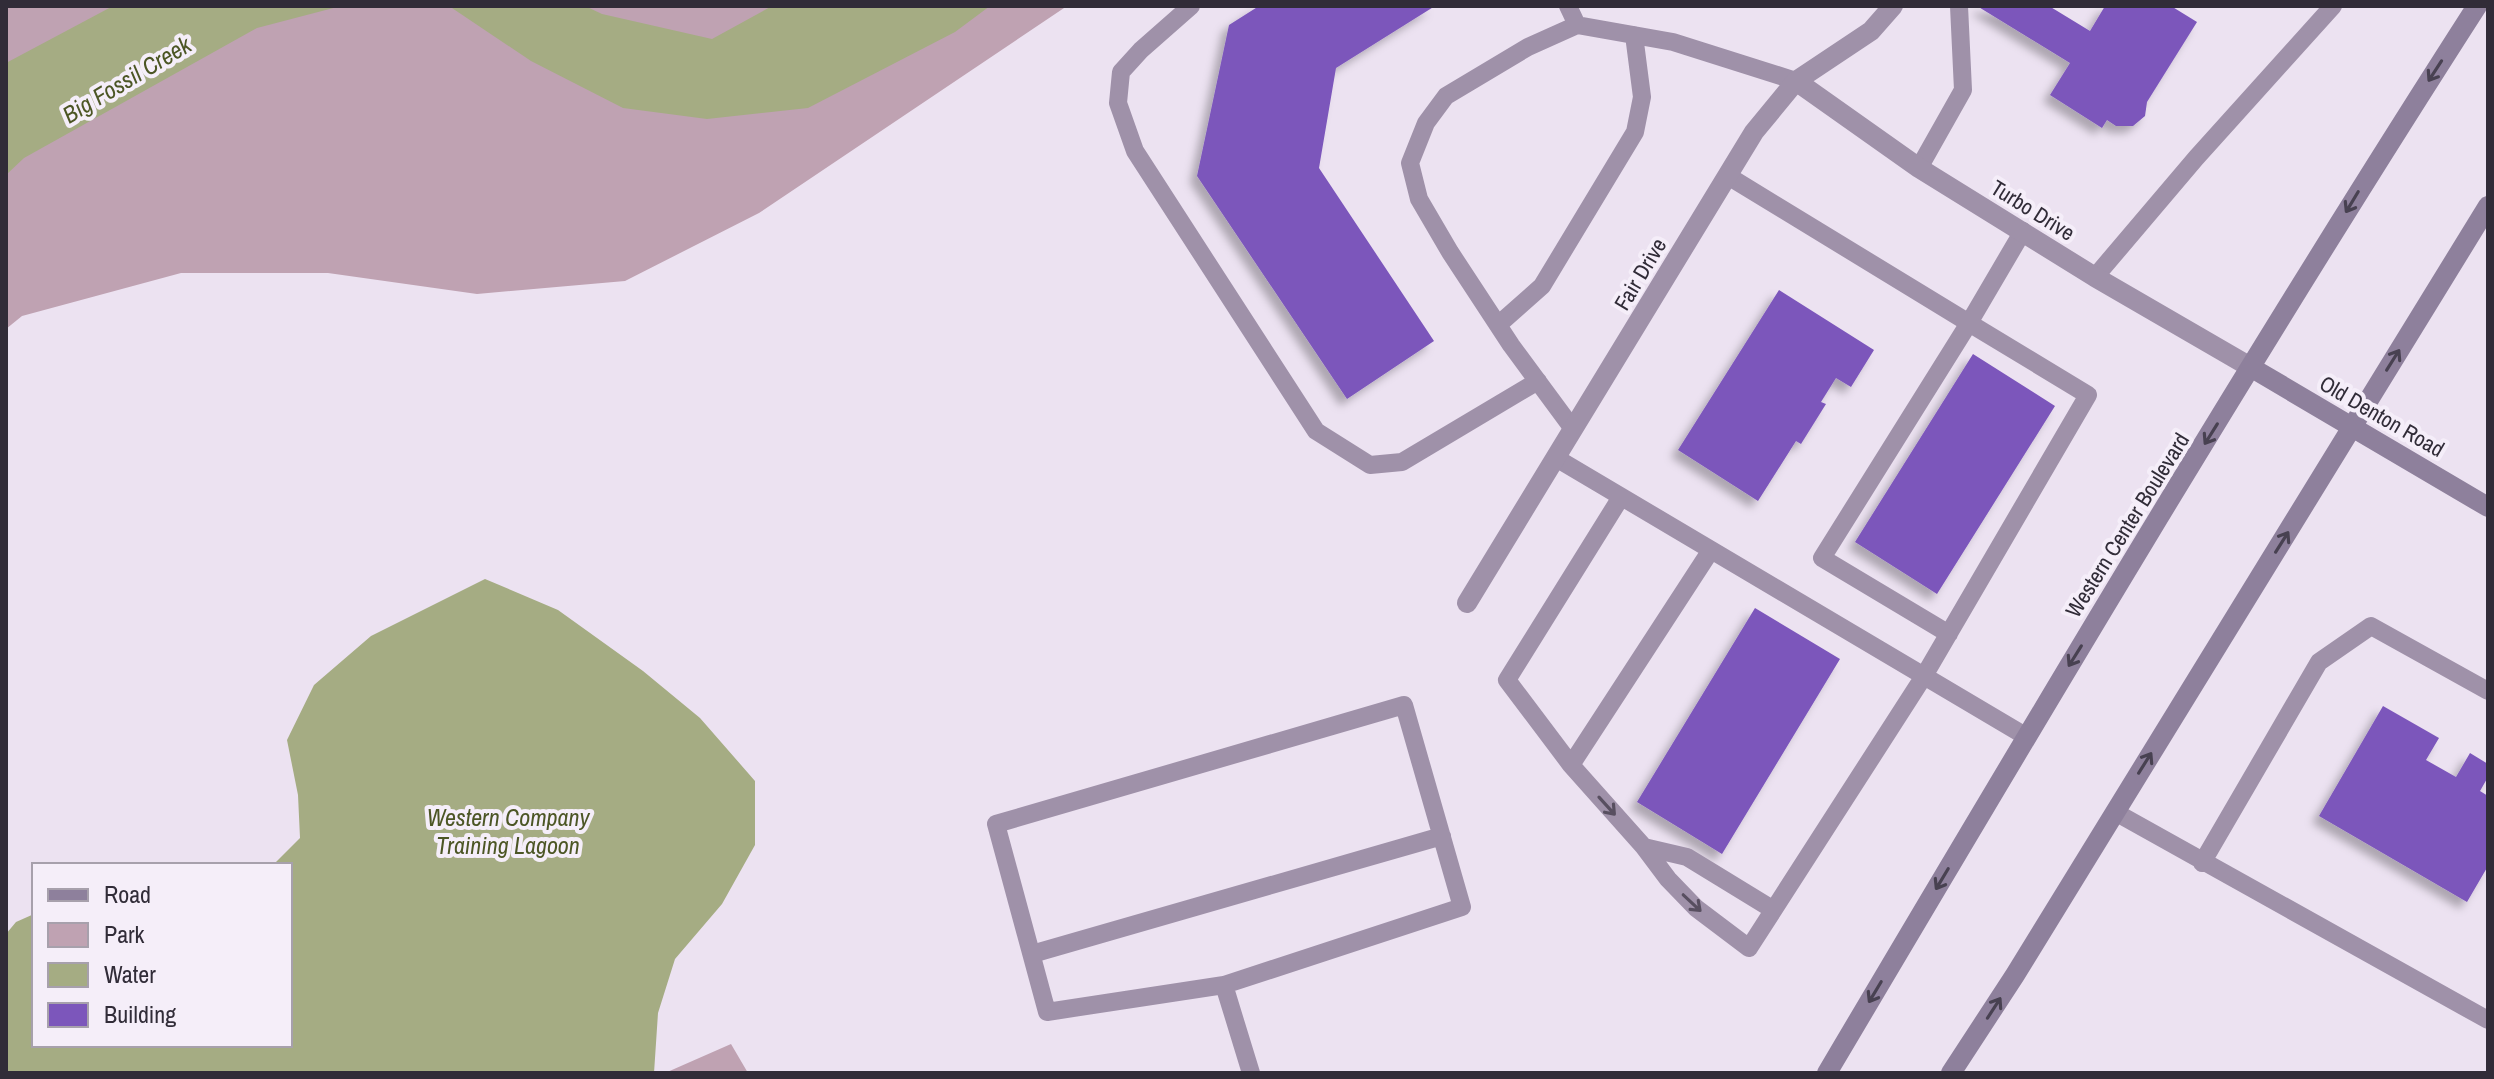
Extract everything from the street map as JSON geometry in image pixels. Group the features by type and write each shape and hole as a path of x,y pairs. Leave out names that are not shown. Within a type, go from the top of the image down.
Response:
{"main road":[{"name":"Western Center Boulevard","path":"1827,1073 2027,737 2393,136 2477,6"},
{"path":"1951,1073 2488,206"},
{"name":"Old Denton Road","path":"2252,368 2488,507"}],"street":[{"name":"Fair Drive","path":"1467,603 1754,132 1796,81 1871,31 1893,6"},
{"name":"Turbo Drive","path":"1796,81 1919,168 2095,277 2252,368"}],"lane":[{"path":"1191,6 1121,72 1118,103 1135,151 1316,431 1370,465 1402,462 1538,381"},
{"path":"1568,6 1577,25"},
{"path":"1919,168 1963,90 1959,6"},
{"path":"2095,277 2331,6"},
{"path":"1573,429 1498,325 1419,199 1410,163 1426,123 1446,96 1528,47 1577,25 1673,42 1796,81"},
{"path":"1498,325 1542,286 1635,132 1642,97 1634,35"},
{"path":"1621,497 1507,680 1571,765 1644,847 1668,879 1696,908 1749,948 1924,676 2088,395 1728,176"},
{"path":"1949,634 1822,558 2023,231"},
{"path":"1556,458 2027,737"},
{"path":"1571,765 1711,550"},
{"path":"2202,863 2319,662 2371,626 2488,691"},
{"path":"1404,705 1462,907 1224,985 1047,1012 1032,954 996,824 1404,705"},
{"path":"2115,812 2488,1020"},
{"path":"1032,954 1442,836"},
{"path":"1644,847 1687,857 1772,909"},
{"path":"1224,985 1251,1073"}],"green space":[{"path":"6,6 1067,6 759,213 625,281 477,294 328,273 181,273 22,316 6,329"},
{"path":"731,1044 748,1073 665,1073"}],"water":[{"name":"Big Fossil Creek","path":"113,6 341,6 257,28 24,158 6,175 6,63"},
{"path":"449,6 585,6 602,14 712,39 772,6 990,6 955,32 808,108 707,119 623,108 531,61"},
{"name":"Western Company Training Lagoon","path":"485,579 558,610 643,671 700,718 755,781 755,845 722,904 675,959 658,1013 654,1073 6,1073 6,934 16,922 32,915 32,1047 292,1047 292,863 275,863 300,838 298,795 287,740 314,685 371,636"}],"building":[{"path":"1259,6 1435,6 1336,68 1319,168 1434,341 1347,399 1197,176 1229,25"},
{"path":"1977,6 2049,6 2090,31 2105,6 2171,6 2197,22 2147,102 2145,116 2133,126 2116,126 2107,120 2102,128 2050,95 2070,63"},
{"path":"1779,290 1874,350 1851,387 1836,378 1821,402 1826,404 1801,444 1796,441 1758,501 1678,450"},
{"path":"1973,354 2055,406 1937,594 1855,542"},
{"path":"1755,608 1840,659 1722,854 1637,802"},
{"path":"2383,706 2439,738 2426,760 2456,777 2470,753 2488,764 2488,777 2480,791 2488,796 2488,866 2467,902 2319,816"}]}
